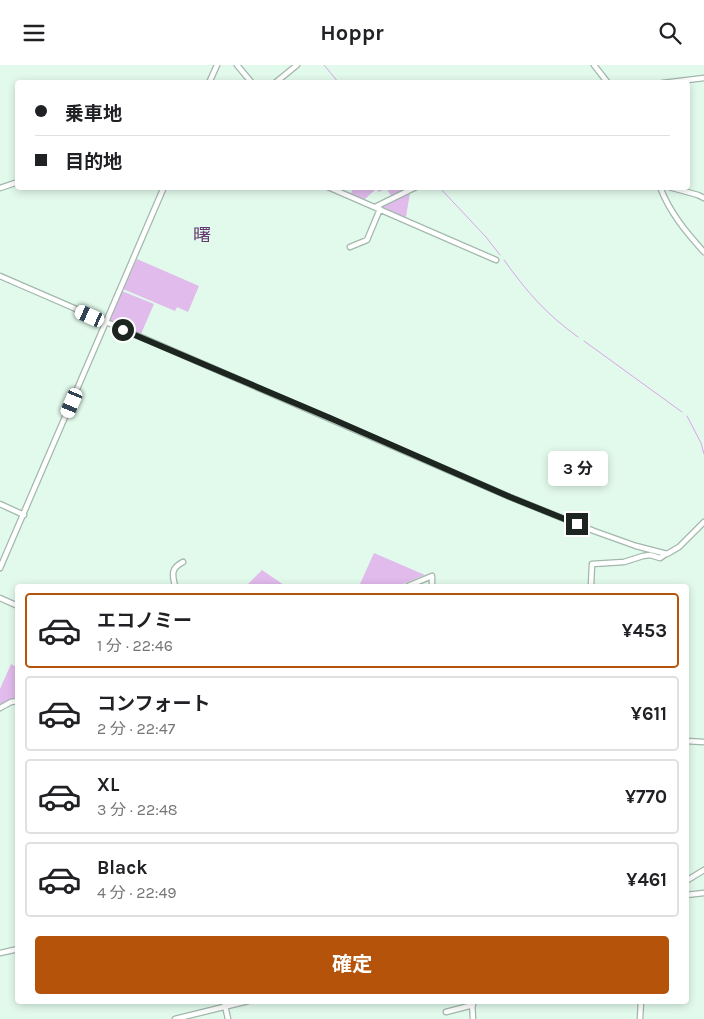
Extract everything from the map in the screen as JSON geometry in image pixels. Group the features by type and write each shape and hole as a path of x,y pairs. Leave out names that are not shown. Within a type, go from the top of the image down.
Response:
{"street":[{"path":"210,80 217,65"},
{"path":"237,65 250,80"},
{"path":"278,80 297,65"},
{"path":"594,65 606,80"},
{"path":"687,80 704,78"},
{"path":"0,188 15,183"},
{"path":"0,568 163,190"},
{"path":"335,190 496,260"},
{"path":"374,207 382,205 410,190"},
{"path":"661,190 676,220 704,252"},
{"path":"680,190 704,198"},
{"path":"350,247 368,240 380,209"},
{"path":"0,276 510,497 636,546 667,553"},
{"path":"0,504 24,515"},
{"path":"591,584 592,564 624,562 650,555 660,558 679,547 704,522"},
{"path":"175,584 172,573 174,567 183,562"},
{"path":"413,584 432,576 432,584"},
{"path":"0,599 15,605"},
{"path":"0,708 15,701"},
{"path":"689,741 704,743"},
{"path":"689,879 704,870"},
{"path":"689,895 704,893"},
{"path":"0,953 15,950"},
{"path":"224,1004 228,1019"},
{"path":"175,1019 236,1004"},
{"path":"446,1012 469,1004"},
{"path":"472,1004 473,1019"},
{"path":"640,1019 641,1004"}],"shaded area":[{"path":"352,190 375,190 364,200 351,194"},
{"path":"387,190 407,190 392,197"},
{"path":"410,193 406,217 383,209 383,206"},
{"path":"137,259 199,286 188,312 177,307 175,311 123,289"},
{"path":"122,291 154,304 141,334 109,321"},
{"path":"374,553 425,575 403,584 360,584"},
{"path":"262,570 283,584 248,584"},
{"path":"11,664 15,666 15,699 0,704 0,689"}],"waterway":[{"path":"324,65 336,80"},
{"path":"442,190 486,237 500,255"},
{"path":"504,260 538,302 556,320 578,337"},
{"path":"584,341 682,412"},
{"path":"687,416 701,443 704,454"}],"district":[{"name":"曙","path":"202,235"}],"route":[{"path":"123,330 577,524"}]}
